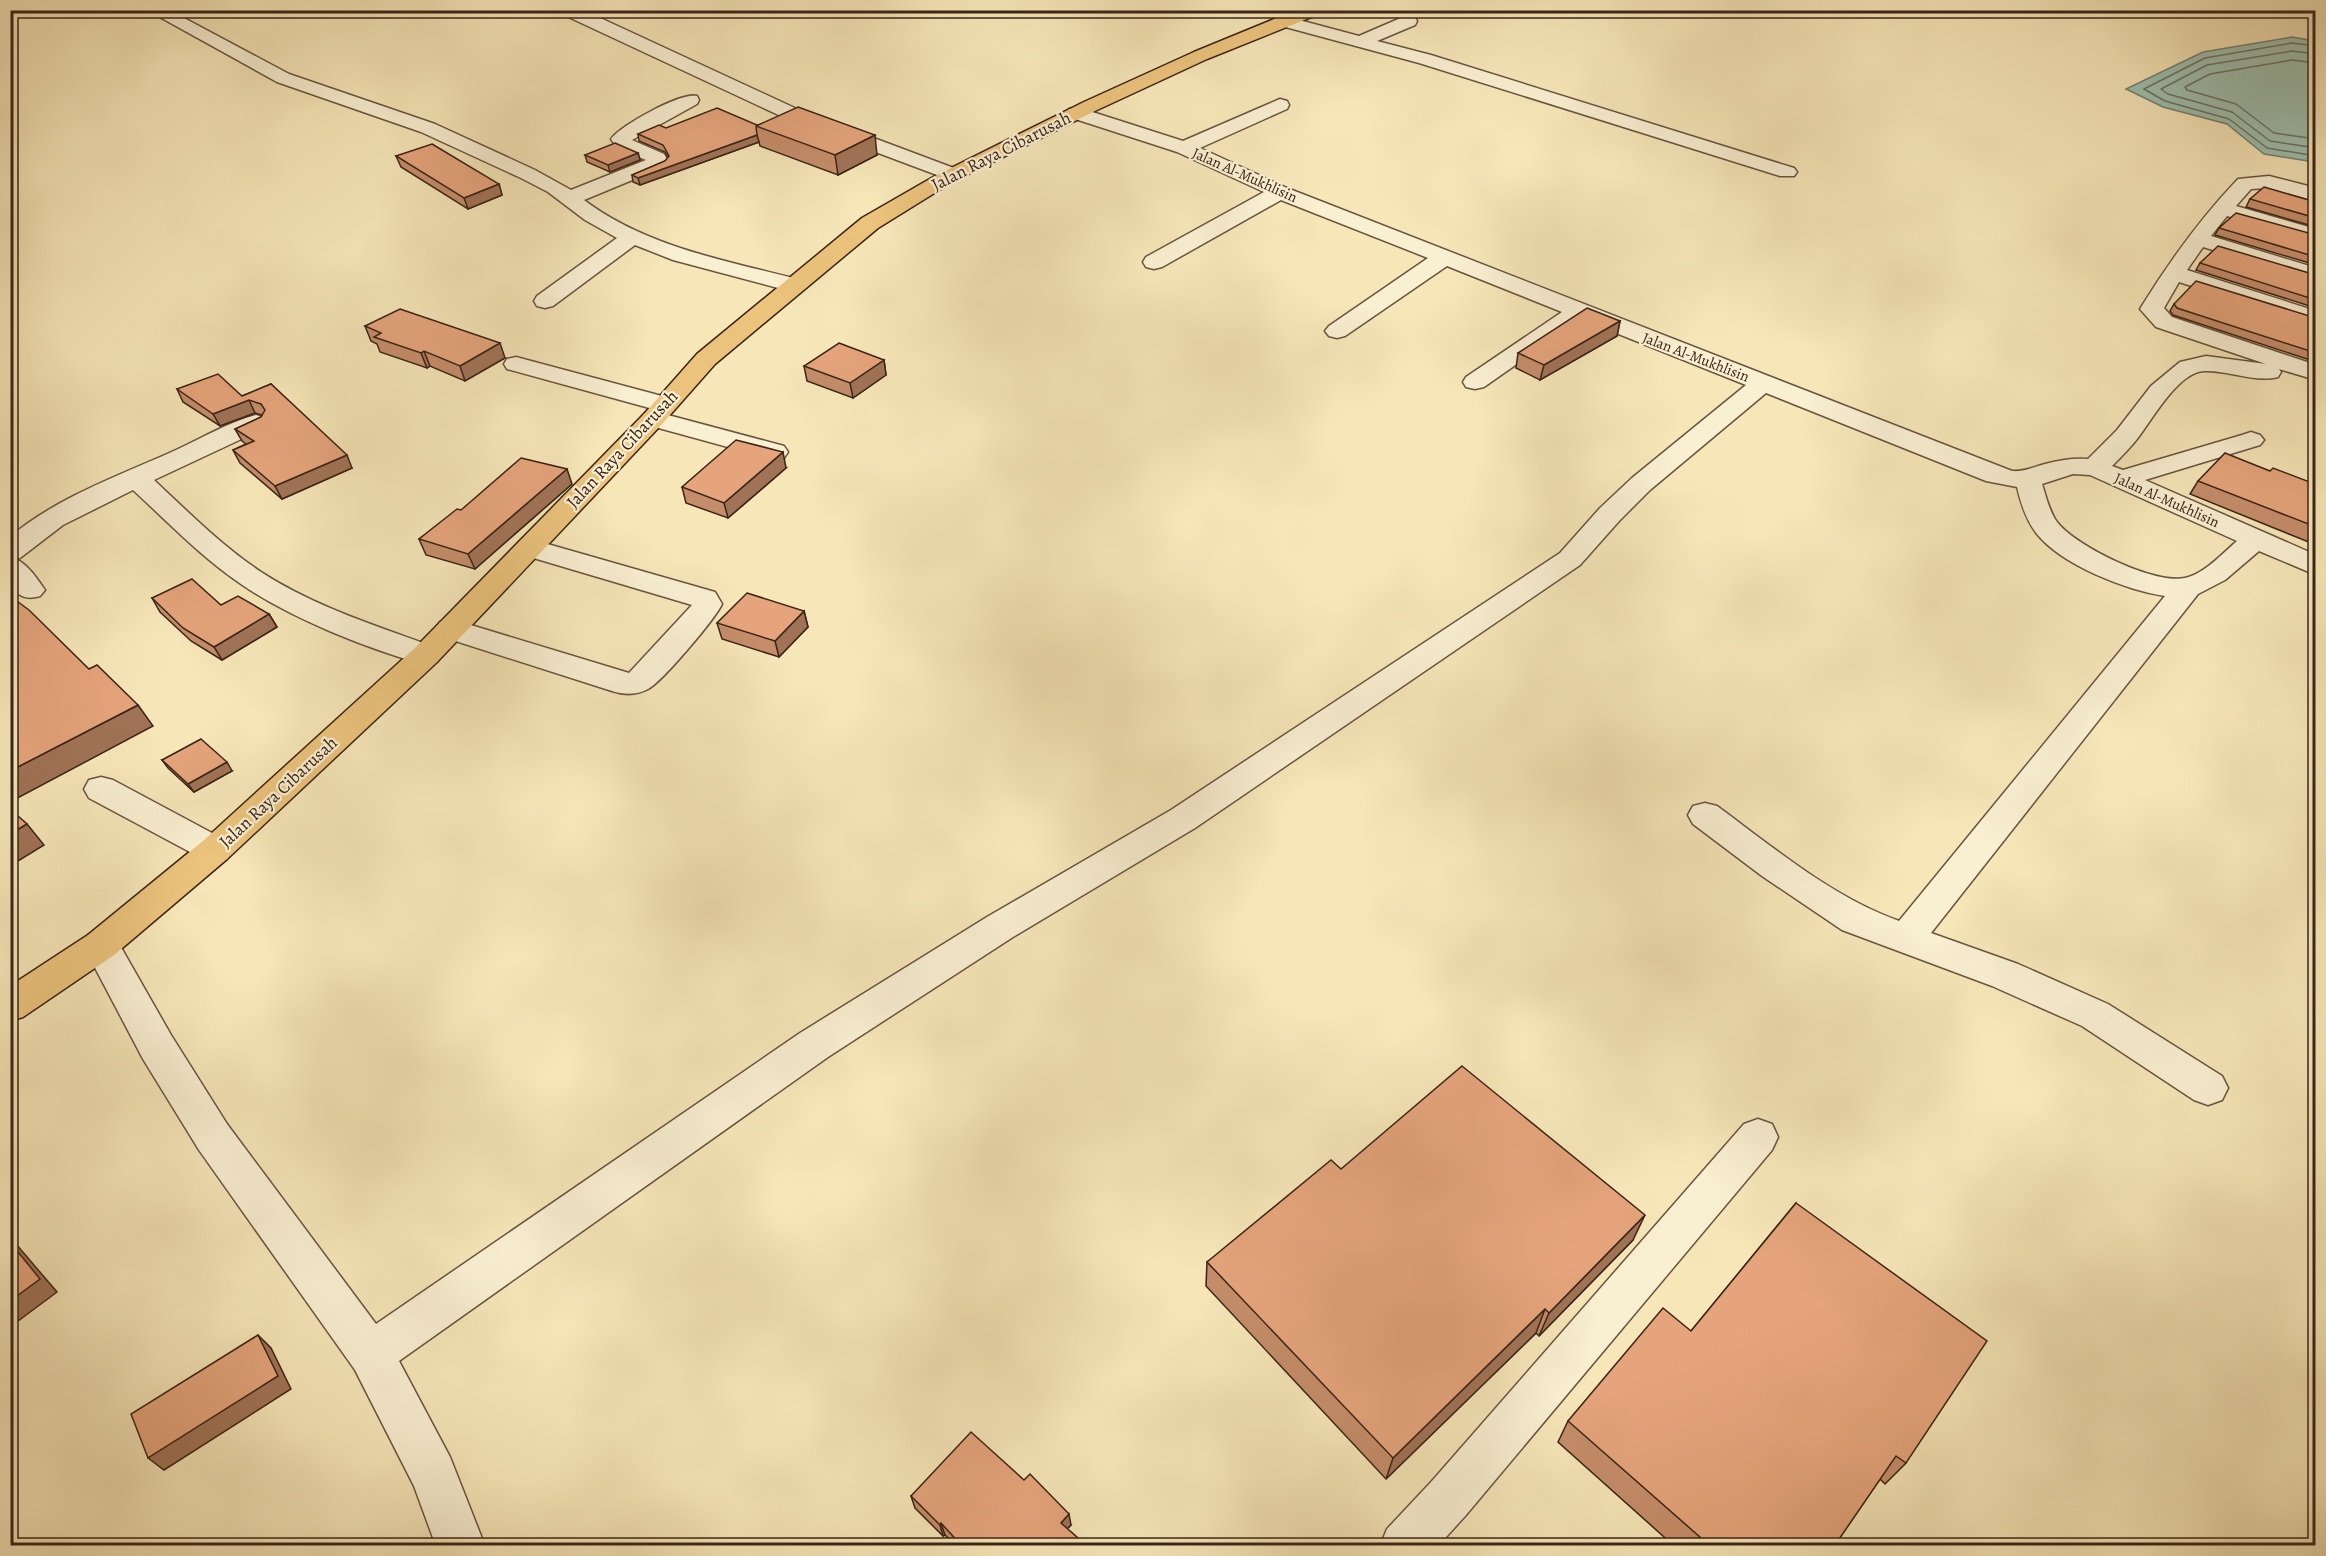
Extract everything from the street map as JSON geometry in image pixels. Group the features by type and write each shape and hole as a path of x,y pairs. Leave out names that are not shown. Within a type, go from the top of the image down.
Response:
{"main road":[{"name":"Jalan Raya Cibarusah","path":"10,1006 101,945 215,850 452,629 706,359 870,223 894,206 952,174 1076,113 1313,10"}],"street":[{"path":"154,10 283,78 435,131 528,174 570,198 592,216 632,237 681,255 793,285"},
{"path":"568,10 792,114 952,174"},
{"path":"1284,21 1425,59 1787,172"},
{"path":"1360,42 1409,21"},
{"path":"570,198 659,162 657,158 624,144 621,139 632,130 690,100"},
{"path":"1184,148 1280,105"},
{"name":"Jalan Al-Mukhlisin","path":"1076,113 1184,148 1280,192 1995,475 2028,480 2052,470 2073,465 2095,468 2316,566"},
{"path":"2316,195 2269,182 2245,183 2221,208 2173,273 2152,309 2164,322 2316,373"},
{"path":"1154,262 1280,192"},
{"path":"2221,208 2316,236"},
{"path":"544,302 632,237"},
{"path":"2200,239 2316,275"},
{"path":"1337,331 1445,257"},
{"path":"2173,273 2316,319"},
{"path":"1476,382 1578,311"},
{"path":"516,364 775,452"},
{"path":"2095,468 2129,432 2146,408 2185,368 2199,364 2316,381"},
{"path":"372,1354 814,1045 1000,927 1183,819 1570,559 1610,514 1641,484 1763,383"},
{"path":"10,552 72,510 135,478 256,423"},
{"path":"2122,479 2252,440"},
{"path":"135,478 229,561 268,589 318,615 426,655"},
{"path":"2028,480 2048,530 2067,545 2094,561 2135,579 2161,586 2187,588"},
{"path":"1906,939 2091,705 2187,588 2212,575 2256,540"},
{"path":"452,629 623,684 634,683 642,679 704,611 707,604 705,599 530,548"},
{"path":"10,567 30,590"},
{"path":"101,789 215,850"},
{"path":"1705,815 1774,867 1855,920 2005,975 2095,1015 2208,1088"},
{"path":"101,945 157,1047 213,1137 372,1354 433,1474 460,1545"},
{"path":"1404,1545 1465,1480 1758,1137"}],"water":[{"path":"2292,37 2315,41 2315,162 2264,154 2227,124 2163,107 2126,89 2203,52"}],"building":[{"path":"798,107 875,135 835,155 756,126"},
{"path":"717,108 757,125 757,135 638,178 632,175 665,161 669,156 663,145 638,134 659,125 666,128"},
{"path":"615,143 638,153 608,165 585,155"},
{"path":"432,144 499,184 464,198 396,156"},
{"path":"2264,187 2316,202 2316,218 2250,199"},
{"path":"2236,213 2316,235 2316,257 2219,228"},
{"path":"2218,246 2316,275 2316,300 2200,263"},
{"path":"2196,281 2316,318 2316,353 2177,308 2174,304"},
{"path":"1587,308 1620,321 1544,365 1518,353"},
{"path":"400,309 500,343 460,366 424,351 421,353 374,337 381,333 365,326"},
{"path":"839,343 884,360 850,383 804,366"},
{"path":"218,374 242,396 271,384 347,455 275,486 233,450 254,441 235,429 261,417 265,410 261,404 249,400 213,414 177,389"},
{"path":"736,440 783,452 724,503 682,487"},
{"path":"2225,453 2270,471 2273,468 2312,483 2316,479 2316,527 2198,481"},
{"path":"521,458 567,469 468,554 419,539 457,509 461,510"},
{"path":"192,579 221,605 238,596 269,614 214,647 183,628 152,598"},
{"path":"747,593 804,611 775,641 717,623"},
{"path":"10,596 29,610 89,669 97,665 138,705 10,771"},
{"path":"201,739 227,762 188,784 162,760"},
{"path":"10,809 27,824 10,834"},
{"path":"1462,1066 1645,1215 1549,1313 1545,1309 1393,1458 1207,1262 1331,1160 1341,1169"},
{"path":"1796,1203 1987,1341 1906,1463 1896,1456 1835,1545 1709,1545 1568,1421 1663,1308 1691,1331"},
{"path":"10,1242 40,1279 10,1301"},
{"path":"258,1335 278,1376 148,1458 131,1414"},
{"path":"971,1432 1024,1480 1030,1474 1069,1514 1061,1523 1086,1545 961,1545 941,1523 940,1525 911,1496"}]}
